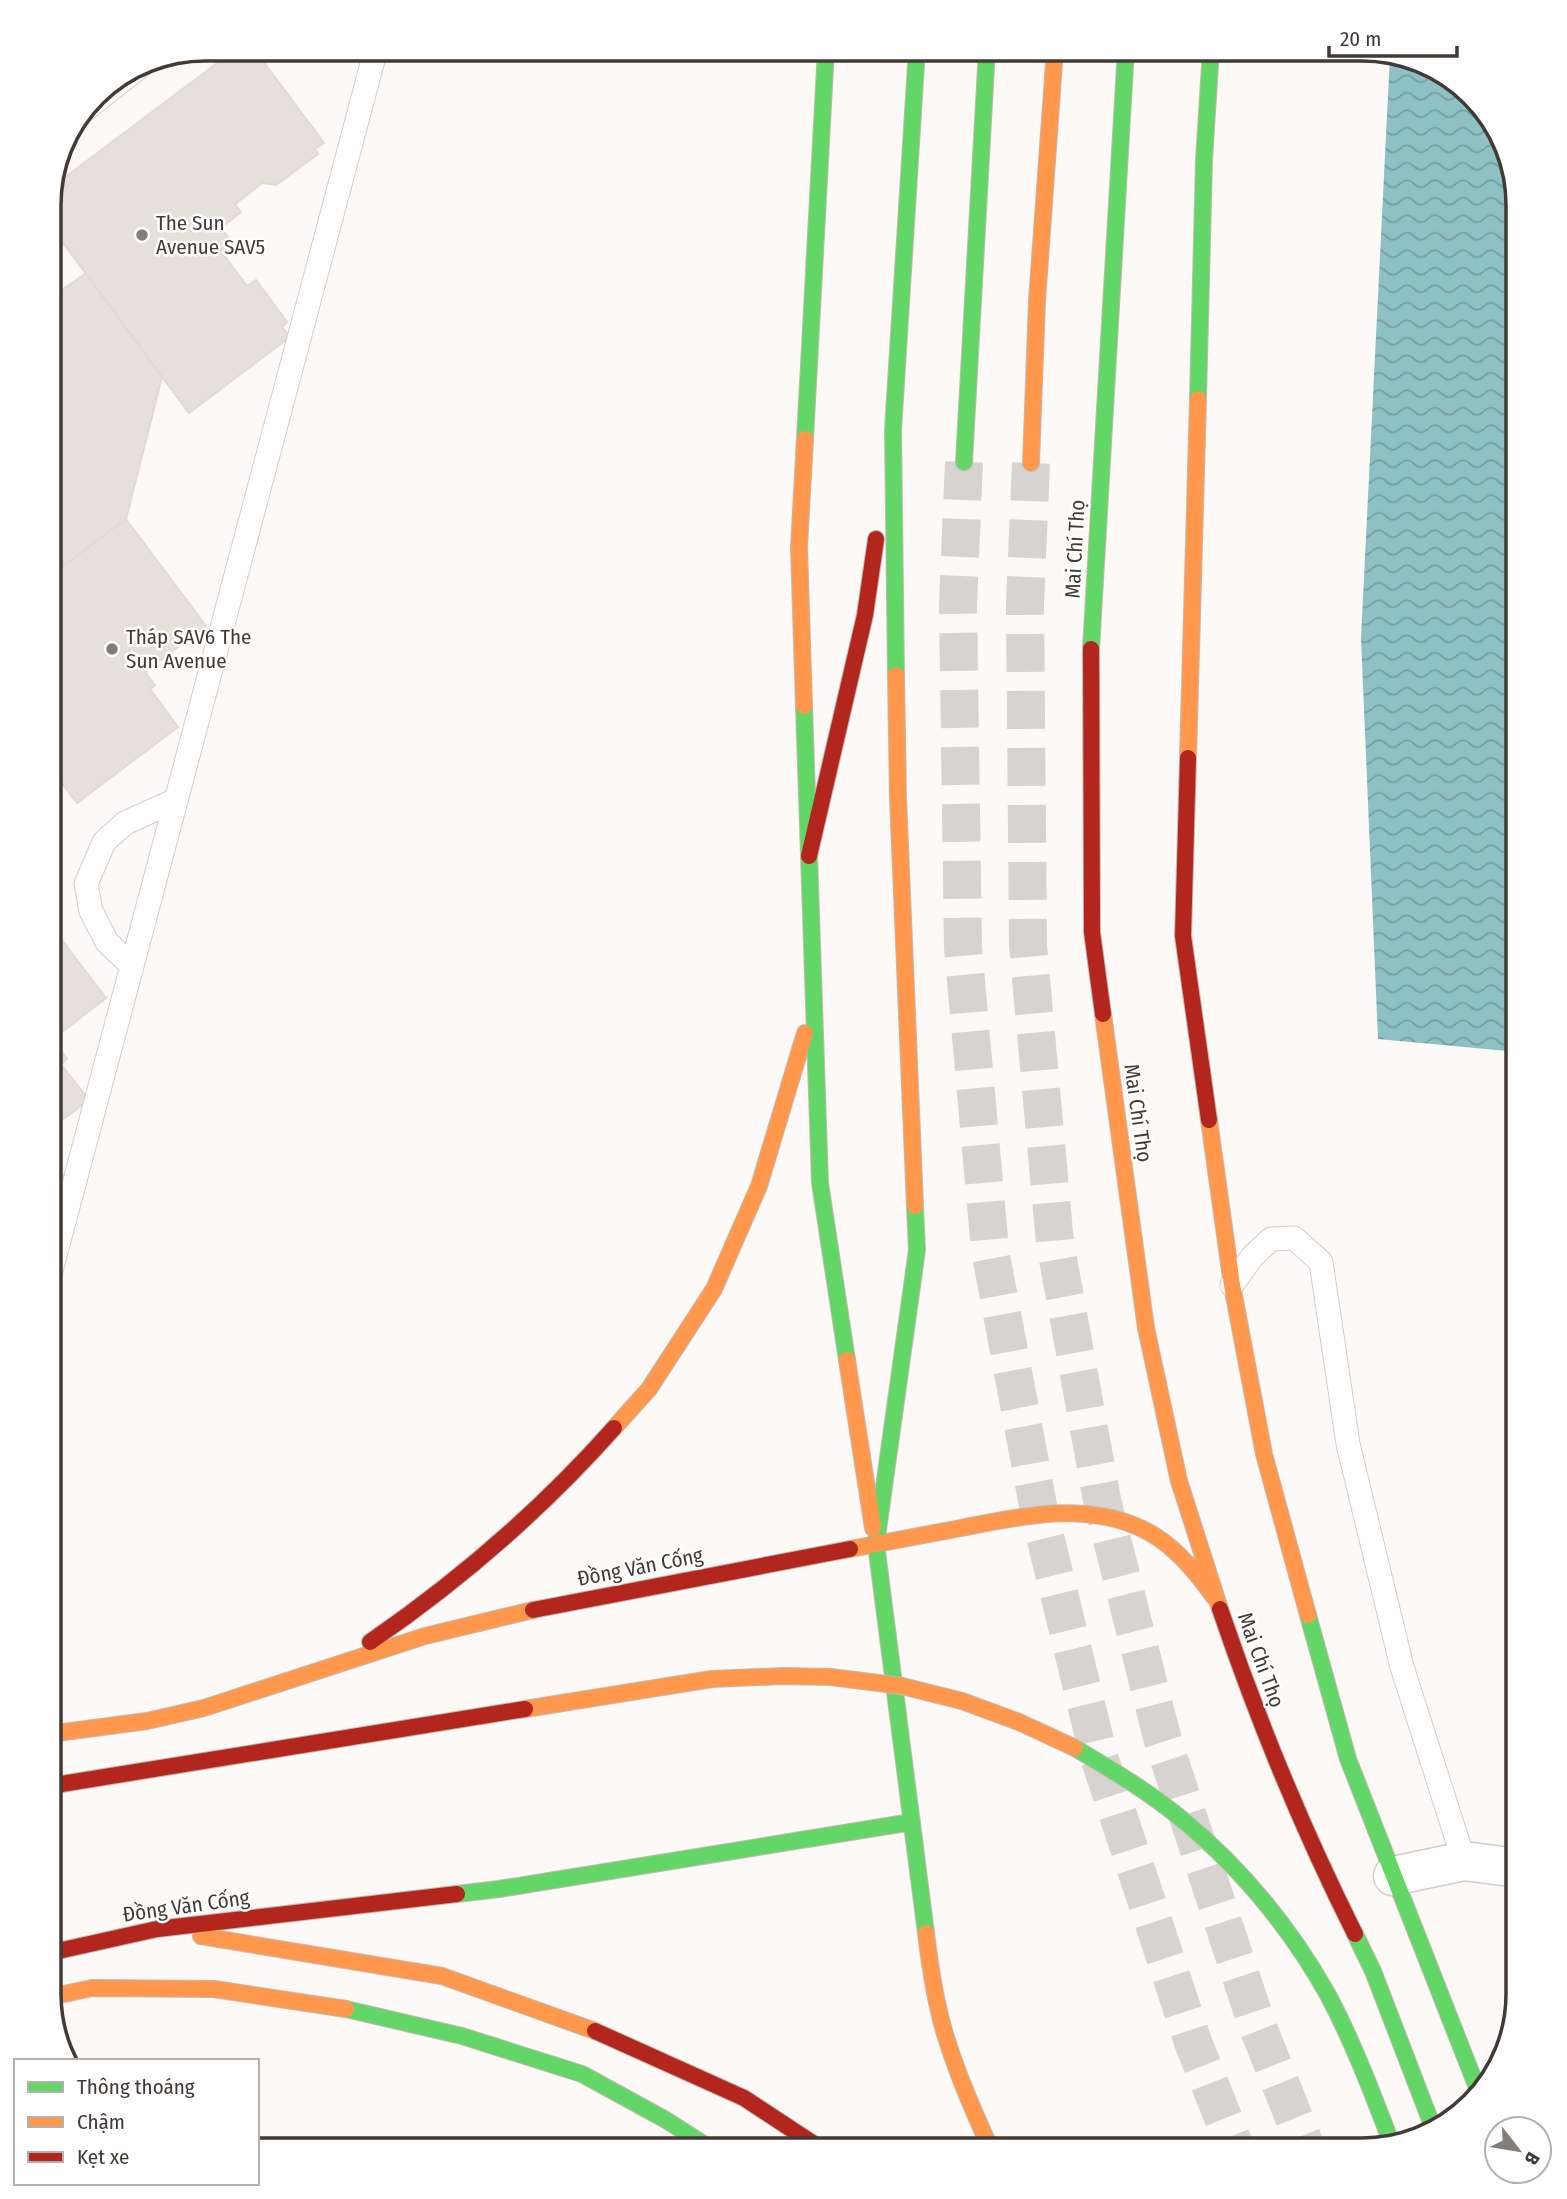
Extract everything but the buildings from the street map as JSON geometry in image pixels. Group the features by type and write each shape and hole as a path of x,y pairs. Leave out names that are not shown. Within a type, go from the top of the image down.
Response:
{"main road":[{"path":"825,62 799,547 820,1183 876,1544 931,1975 945,2034 965,2091 986,2138"},
{"path":"876,1544 917,1250 898,798 893,430 916,62"},
{"path":"964,462 986,62"},
{"path":"1031,463 1037,301 1054,62"},
{"name":"Mai Chí Thọ","path":"1125,62 1091,627 1092,932 1146,1328 1179,1481 1250,1697 1288,1791 1373,1971 1430,2120"},
{"path":"1210,62 1203,160 1183,936 1232,1285 1264,1454 1348,1759 1475,2082"},
{"path":"808,856 865,615 893,430"},
{"path":"342,1662 415,1611 486,1554 543,1502 649,1389 715,1289 759,1185 814,1000"},
{"name":"Đồng Văn Cống","path":"61,1732 147,1721 204,1708 425,1636 503,1616 582,1599 1062,1511 1093,1513 1123,1520 1152,1533 1178,1552 1200,1574 1217,1601"},
{"path":"61,1784 712,1679 775,1675 838,1678 900,1686 961,1701 1020,1721 1076,1748 1129,1779 1178,1816 1224,1857 1264,1902 1301,1951 1332,2003 1359,2058 1388,2135"},
{"name":"Đồng Văn Cống","path":"61,1950 157,1929 499,1889 912,1822"},
{"path":"157,1929 442,1976 578,2023 744,2098 804,2138"},
{"path":"61,1995 92,1988 214,1989 342,2008 382,2017 462,2036 582,2074 693,2137"}],"street":[{"path":"1393,1876 1464,1861 1506,1866"}],"lane":[{"path":"61,1231 373,62"},
{"path":"132,967 107,942 91,911 86,884 104,842 114,832 125,823 176,800"},
{"path":"1232,1285 1252,1257 1272,1239 1294,1238 1321,1262 1348,1444 1402,1667 1464,1861"}],"water":[{"path":"1390,64 1417,72 1434,81 1463,104 1476,118 1495,150 1505,187 1506,1051 1378,1039 1361,638"}],"tunnel":[{"path":"964,462 958,605 963,947 990,1250 1040,1516 1099,1757 1193,2042 1231,2138"},
{"path":"1031,463 1025,604 1028,946 1055,1243 1102,1500 1163,1741 1257,2025 1302,2138"}],"traffic: fast":[{"path":"805,439 825,62"},
{"path":"896,675 893,430 916,62"},
{"path":"964,462 986,62"},
{"path":"1091,649 1125,62"},
{"path":"1198,399 1204,160 1210,62"},
{"path":"804,706 820,1183 847,1360"},
{"path":"915,1206 917,1250 876,1544 926,1933"},
{"path":"1308,1615 1348,1759 1475,2082"},
{"path":"1075,1748 1141,1789 1178,1816 1242,1876 1280,1921 1328,1995 1354,2049 1388,2135"},
{"path":"457,1894 912,1822"},
{"path":"1355,1934 1373,1971 1430,2120"},
{"path":"346,2009 462,2036 582,2074 693,2137"}],"traffic: slow":[{"path":"1031,463 1037,301 1054,62"},
{"path":"1188,758 1198,399"},
{"path":"804,706 799,547 805,439"},
{"path":"896,675 898,798 915,1206"},
{"path":"1103,1014 1146,1328 1179,1481 1220,1609"},
{"path":"614,1428 649,1389 714,1289 759,1186 805,1033"},
{"path":"1209,1120 1232,1285 1264,1454 1308,1615"},
{"path":"847,1360 873,1528"},
{"path":"850,1549 1026,1516 1071,1513 1093,1515 1136,1526 1160,1539 1189,1565 1214,1597"},
{"path":"61,1732 147,1721 204,1708 425,1636 533,1610"},
{"path":"525,1709 712,1679 831,1677 902,1686 962,1701 1019,1722 1075,1748"},
{"path":"926,1933 933,1984 945,2034 960,2078 986,2138"},
{"path":"201,1936 442,1976 595,2031"},
{"path":"61,1995 92,1988 214,1989 346,2009"}],"traffic: jam":[{"path":"809,856 865,615 876,539"},
{"path":"1091,649 1092,932 1103,1014"},
{"path":"1188,758 1183,936 1209,1120"},
{"path":"370,1642 436,1594 499,1542 558,1487 614,1428"},
{"path":"533,1610 850,1549"},
{"path":"1220,1609 1282,1774 1355,1934"},
{"path":"61,1784 525,1709"},
{"path":"61,1950 157,1929 457,1894"},
{"path":"595,2031 744,2098 804,2138"}],"place":[{"name":"The Sun Avenue SAV5","path":"142,235"},
{"name":"Tháp SAV6 The Sun Avenue","path":"112,649"}]}
